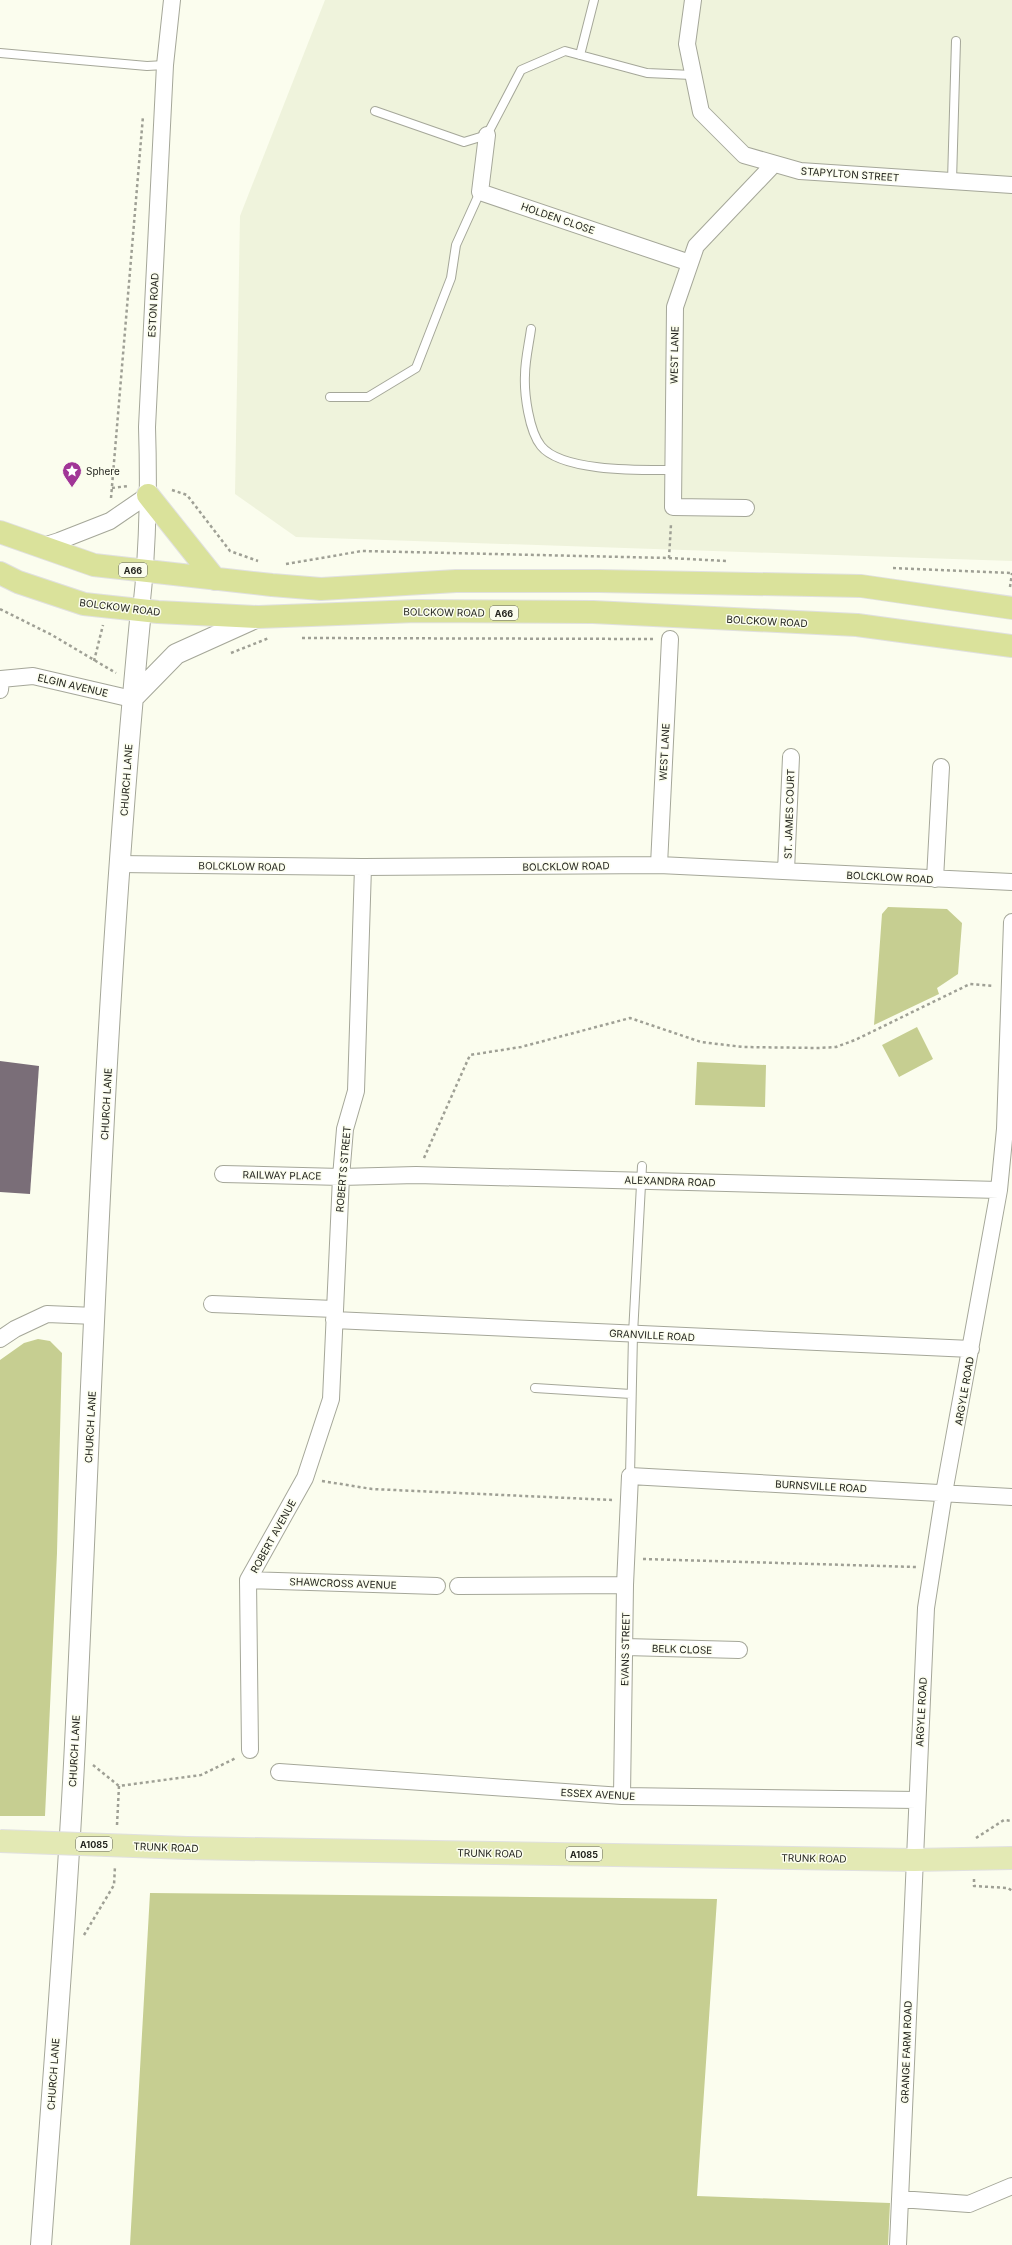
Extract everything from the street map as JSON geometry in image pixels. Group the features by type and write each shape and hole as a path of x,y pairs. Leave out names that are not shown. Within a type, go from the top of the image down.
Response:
{"highway":[{"path":"148,489 215,579"},
{"name":"A66","path":"0,532 94,566 215,579 272,576 321,589 456,581 599,581 861,586 1012,608"},
{"name":"BOLCKOW ROAD","path":"0,573 18,582 84,604 141,610 264,616 417,611 593,612 857,625 1012,646"}],"main road":[{"name":"TRUNK ROAD","path":"0,1841 187,1848 981,1860"},
{"name":"A1085","path":"981,1860 1012,1858"},
{"name":"A1085","path":"981,1860 1012,1865"}],"street":[{"name":"ESTON ROAD","path":"141,610 146,571 148,489 147,426 165,65 172,0"},
{"name":"STAPYLTON STREET","path":"694,0 687,44 692,75 701,112 744,155 800,171 1012,185"},
{"path":"480,192 486,134"},
{"name":"WEST LANE","path":"673,508 674,307 696,246 774,164"},
{"name":"HOLDEN CLOSE","path":"480,192 690,263"},
{"path":"40,546 59,541 110,521 148,489"},
{"path":"673,508 746,508"},
{"name":"CHURCH LANE","path":"41,2245 75,1750 95,1316 119,864 141,610"},
{"path":"133,690 176,654 264,616"},
{"name":"WEST LANE","path":"658,865 670,639"},
{"name":"ELGIN AVENUE","path":"0,690 1,679 34,676 133,690"},
{"name":"ST. JAMES COURT","path":"786,871 791,757"},
{"path":"935,879 941,766"},
{"name":"BOLCKLOW ROAD","path":"119,864 363,867 658,865 1012,882"},
{"name":"ROBERTS STREET","path":"331,1399 344,1129 356,1091 363,867"},
{"name":"ARGYLE ROAD","path":"914,1860 926,1608 944,1493 999,1190 1008,1129 1012,922"},
{"name":"RAILWAY PLACE","path":"223,1174 341,1177"},
{"name":"ALEXANDRA ROAD","path":"341,1177 416,1175 641,1174 999,1190"},
{"name":"GRANVILLE ROAD","path":"212,1304 334,1314 633,1334 971,1349"},
{"path":"0,1339 15,1328 46,1314 95,1316"},
{"name":"ROBERT AVENUE","path":"250,1750 248,1580 306,1478 331,1399"},
{"name":"BURNSVILLE ROAD","path":"630,1476 1012,1497"},
{"name":"EVANS STREET","path":"622,1796 625,1585 630,1476"},
{"name":"SHAWCROSS AVENUE","path":"248,1580 437,1586"},
{"path":"458,1586 625,1585"},
{"name":"BELK CLOSE","path":"625,1647 739,1650"},
{"name":"ESSEX AVENUE","path":"279,1772 622,1796 917,1800"},
{"name":"GRANGE FARM ROAD","path":"898,2245 914,1860"},
{"path":"900,2199 969,2204 1012,2186"}],"lane":[{"path":"580,55 594,0"},
{"path":"952,181 956,41"},
{"path":"375,111 464,142 486,134 521,70 564,51 647,73 692,75"},
{"path":"0,53 147,66 165,65"},
{"path":"330,397 368,397 416,368 451,278 456,246 480,192"},
{"path":"531,330 525,375 530,422 541,446 559,459 611,469 673,470"},
{"path":"630,1476 633,1334 641,1174"},
{"path":"535,1388 631,1394"}],"path":[{"path":"110,521 143,114"},
{"path":"112,488 148,489 187,495 230,551 272,576 362,551 669,558 673,508"},
{"path":"94,661 107,606"},
{"path":"0,609 52,635 94,661 133,690"},
{"path":"226,654 270,638 264,616"},
{"path":"294,638 497,637 670,639"},
{"path":"416,1175 470,1055 521,1047 630,1018 701,1042 750,1048 793,1049 836,1047 855,1040 970,984 1011,988"},
{"path":"306,1478 372,1489 628,1501"},
{"path":"626,1558 932,1568"},
{"path":"75,1750 119,1786"}],"shaded area":[{"path":"325,0 1012,0 1012,561 296,537 235,494 240,216"}],"green space":[{"path":"888,907 947,909 962,923 958,974 937,988 939,994 874,1025 882,914"},
{"path":"917,1027 933,1059 899,1077 882,1045"},
{"path":"697,1062 766,1065 765,1107 695,1105"},
{"path":"38,1339 50,1341 62,1353 57,1553 45,1816 0,1816 0,1360 24,1343"},
{"path":"150,1893 717,1899 697,2196 890,2203 888,2245 130,2245"}],"building":[{"path":"0,1061 39,1066 30,1194 0,1192"}],"place":[{"name":"Sphere","path":"72,488"}]}
